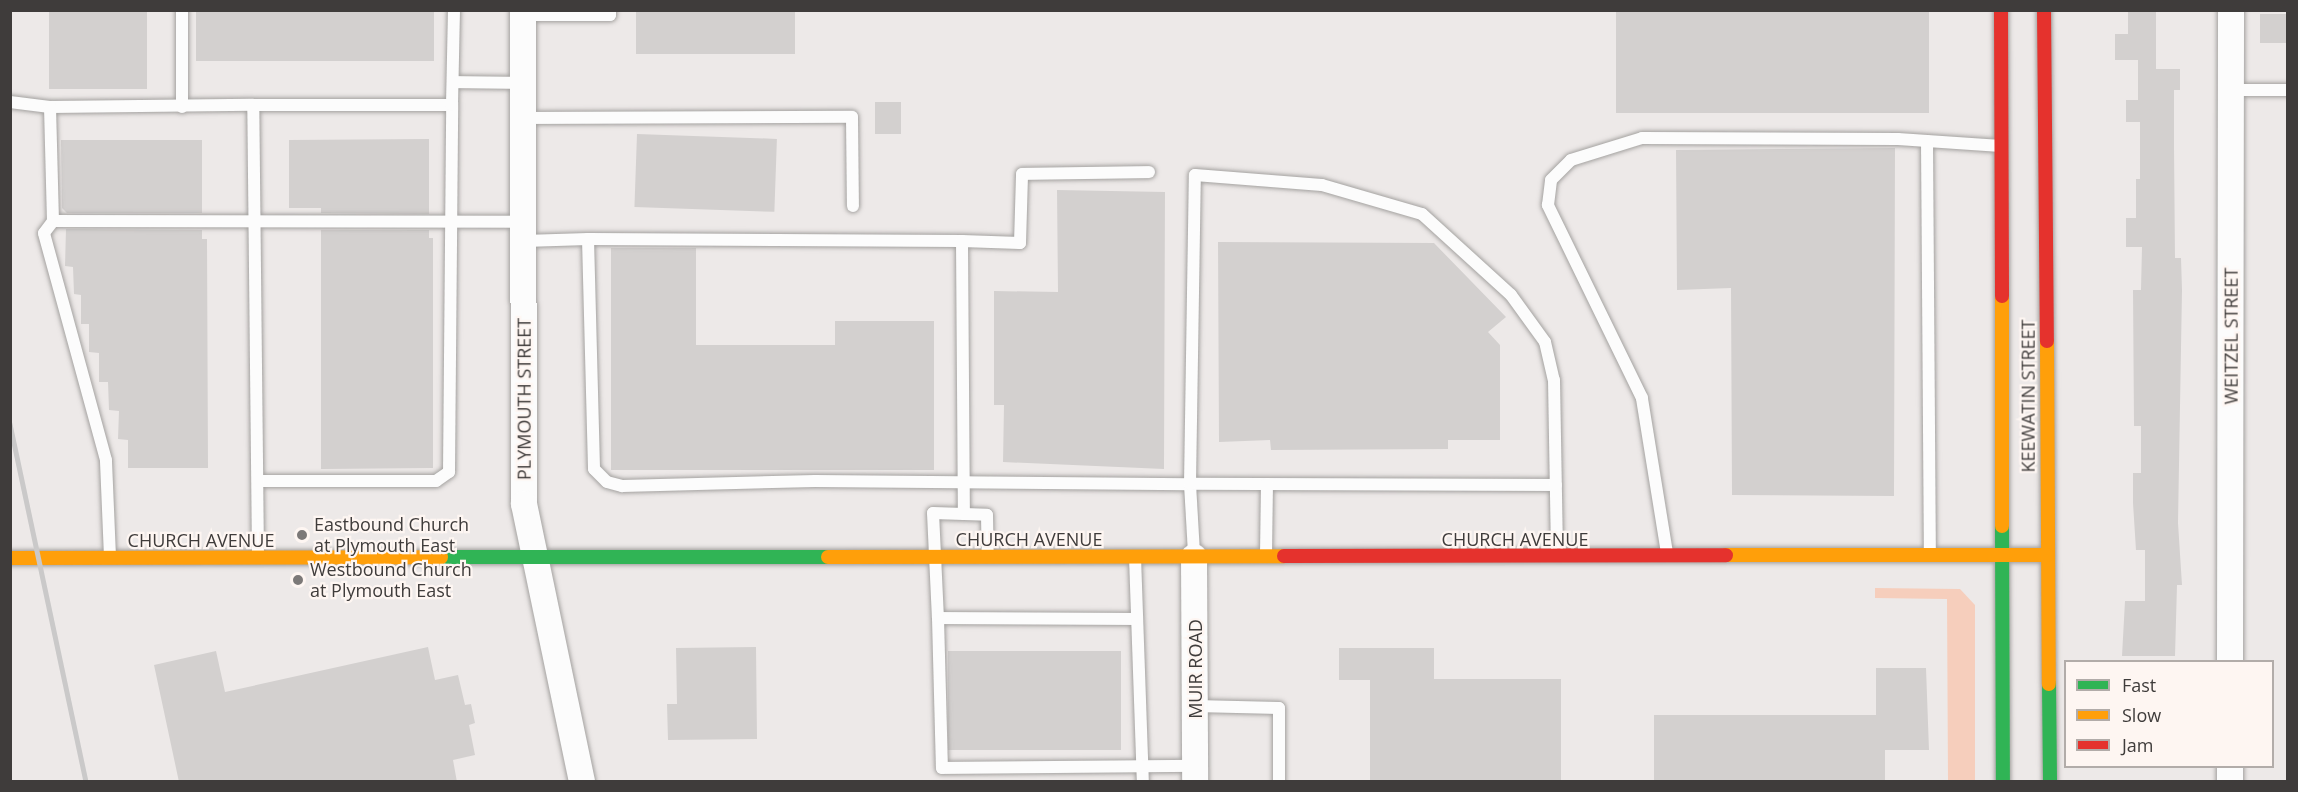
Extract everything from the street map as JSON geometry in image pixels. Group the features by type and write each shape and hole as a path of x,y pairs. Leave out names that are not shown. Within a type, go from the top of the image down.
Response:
{"street":[{"name":"KEEWATIN STREET","path":"2001,10 2003,782"},
{"name":"KEEWATIN STREET","path":"2044,10 2050,782"},
{"name":"WEITZEL STREET","path":"2230,660 2231,10"},
{"name":"PLYMOUTH STREET","path":"523,13 524,504 582,782"},
{"name":"CHURCH AVENUE","path":"10,558 2047,555"},
{"name":"MUIR ROAD","path":"1194,557 1195,774"}],"lane":[{"path":"182,10 182,107"},
{"path":"258,481 436,481 449,472 454,10"},
{"path":"523,13 610,15 610,10"},
{"path":"453,82 523,83"},
{"path":"2231,90 2288,90"},
{"path":"10,102 50,107 453,105"},
{"path":"253,105 258,558"},
{"path":"50,107 52,221 44,233 105,460 110,558"},
{"path":"524,118 852,117 853,206"},
{"path":"1668,556 1642,398 1548,205 1551,180 1570,159 1642,138 1928,141 2002,146"},
{"path":"1928,141 1930,556"},
{"path":"52,221 255,219 453,221 588,239 1020,243 1022,174 1149,172"},
{"path":"1194,557 1190,484 1195,175 1322,185 1422,214 1511,295 1545,342 1554,380 1557,557"},
{"path":"588,239 594,469 607,482 622,486 966,483 1556,485"},
{"path":"962,241 966,483 964,514"},
{"path":"1266,557 1267,484"},
{"path":"942,782 933,513 987,515 988,557"},
{"path":"1135,556 1143,782"},
{"path":"938,618 1136,619"},
{"path":"1195,706 1279,708 1279,782"},
{"path":"942,768 1142,767 1195,774"}],"shaded area":[{"path":"1875,588 1960,589 1975,605 1975,781 1948,781 1947,599 1875,598"}],"building":[{"path":"49,10 147,10 147,89 49,89"},
{"path":"196,10 434,10 434,61 196,61"},
{"path":"636,10 795,10 795,54 636,54"},
{"path":"1616,10 1929,10 1929,113 1616,113"},
{"path":"2128,10 2156,10 2156,69 2180,69 2180,90 2174,90 2174,146 2175,258 2181,258 2182,290 2178,523 2182,585 2177,585 2175,656 2122,656 2125,601 2145,601 2145,550 2136,550 2133,503 2133,473 2141,473 2141,426 2134,426 2133,290 2141,290 2142,247 2126,247 2126,218 2136,218 2136,179 2140,179 2140,122 2126,122 2126,100 2138,100 2138,60 2115,60 2115,34 2128,34"},
{"path":"2260,14 2288,14 2288,43 2260,43"},
{"path":"875,102 901,102 901,134 875,134"},
{"path":"637,134 777,139 774,212 634,207"},
{"path":"429,139 429,214 321,213 321,208 289,208 289,140"},
{"path":"61,140 202,140 202,213 67,213 62,208"},
{"path":"1895,148 1894,496 1732,495 1731,288 1677,290 1676,150"},
{"path":"1057,190 1165,192 1164,469 1003,462 1004,405 994,405 994,291 1058,292"},
{"path":"66,229 202,230 202,239 207,239 208,468 128,468 128,440 118,439 119,411 109,410 108,382 99,382 99,353 89,352 89,324 81,324 81,295 74,294 73,267 65,266"},
{"path":"321,230 429,230 429,238 433,238 433,468 321,469"},
{"path":"1218,242 1434,243 1506,317 1488,332 1500,345 1500,440 1448,440 1448,449 1271,450 1270,440 1219,442"},
{"path":"611,248 696,248 696,345 835,345 835,321 934,321 934,470 611,470"},
{"path":"428,647 435,680 458,675 465,705 471,704 475,723 469,725 475,755 453,760 457,782 179,782 154,665 216,651 225,692"},
{"path":"756,647 757,739 668,740 667,704 677,704 676,648"},
{"path":"1339,648 1434,648 1434,679 1561,679 1561,782 1370,782 1370,680 1339,680"},
{"path":"948,651 1121,651 1121,750 948,750"},
{"path":"1876,668 1926,668 1929,750 1885,750 1885,782 1654,782 1654,715 1876,715"}],"railway":[{"path":"10,424 86,782"}],"traffic: fast":[{"path":"2002,526 2003,782"},
{"path":"441,557 828,557"},
{"path":"2049,684 2050,782"}],"traffic: slow":[{"path":"2002,296 2002,526"},
{"path":"2047,341 2049,684"},
{"path":"1726,555 2047,555"},
{"path":"828,557 1284,556"},
{"path":"10,558 441,557"}],"traffic: jam":[{"path":"2001,10 2002,296"},
{"path":"2044,10 2047,341"},
{"path":"1284,556 1726,555"}],"place":[{"name":"Eastbound Church at Plymouth East","path":"302,535"},
{"name":"Westbound Church at Plymouth East","path":"298,580"}]}
